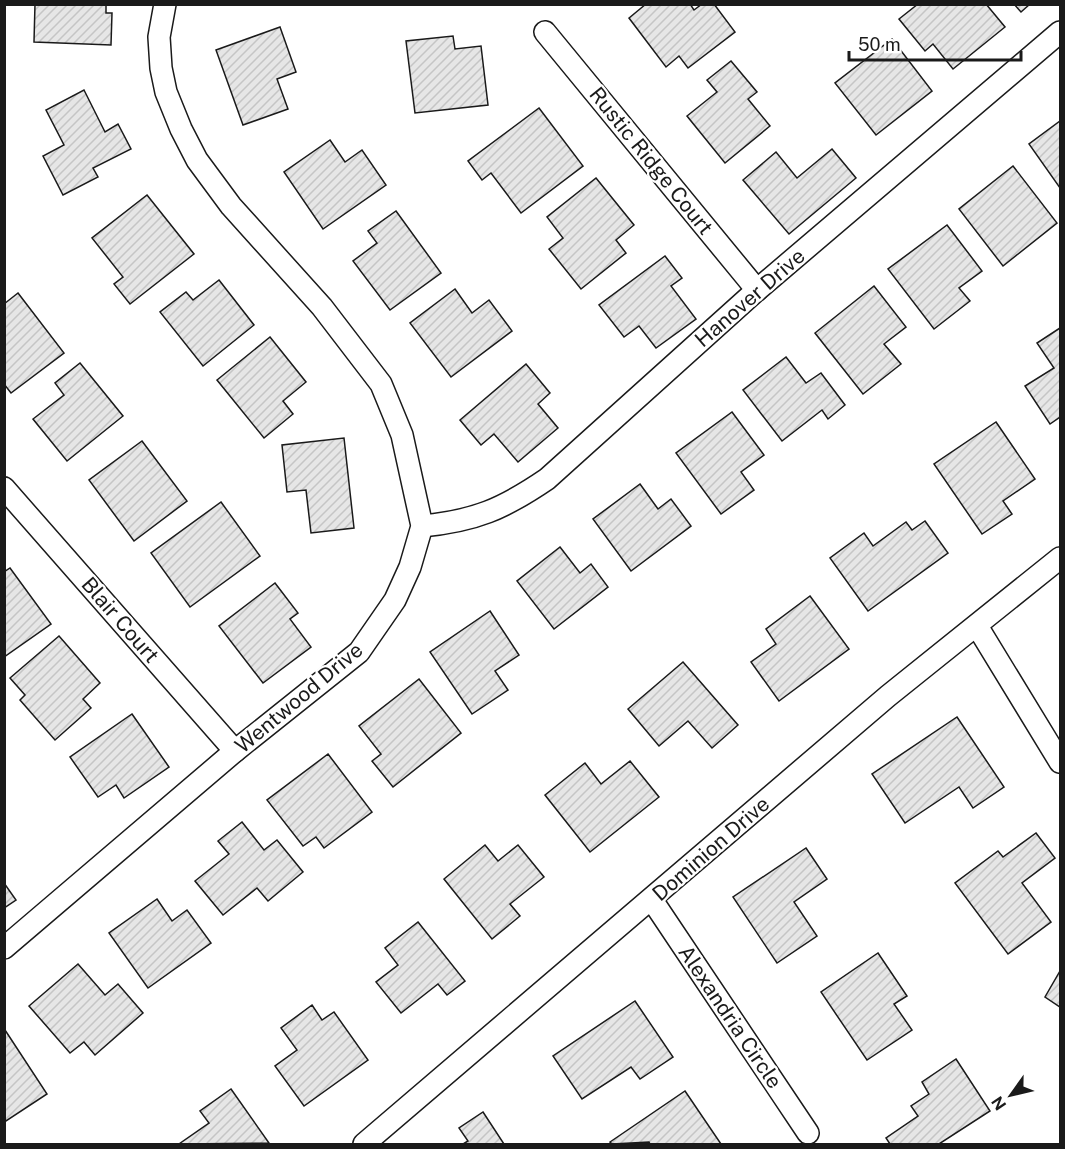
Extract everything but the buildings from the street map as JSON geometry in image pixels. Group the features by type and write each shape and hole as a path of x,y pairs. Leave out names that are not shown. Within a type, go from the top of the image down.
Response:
{"street":[{"name":"Wentwood Drive","path":"4,948 235,751 359,652 395,600 410,567 422,526 402,435 381,384 322,307 231,206 197,160 181,129 166,92 161,68 159,37 165,4"},
{"name":"Rustic Ridge Court","path":"545,32 757,290"},
{"name":"Hanover Drive","path":"422,526 458,522 485,514 512,502 547,479 757,290 1060,32"},
{"name":"Blair Court","path":"4,488 235,751"},
{"name":"Dominion Drive","path":"364,1144 888,696 1060,558"},
{"path":"977,626 1060,762"},
{"name":"Alexandria Circle","path":"652,900 808,1133"}]}
